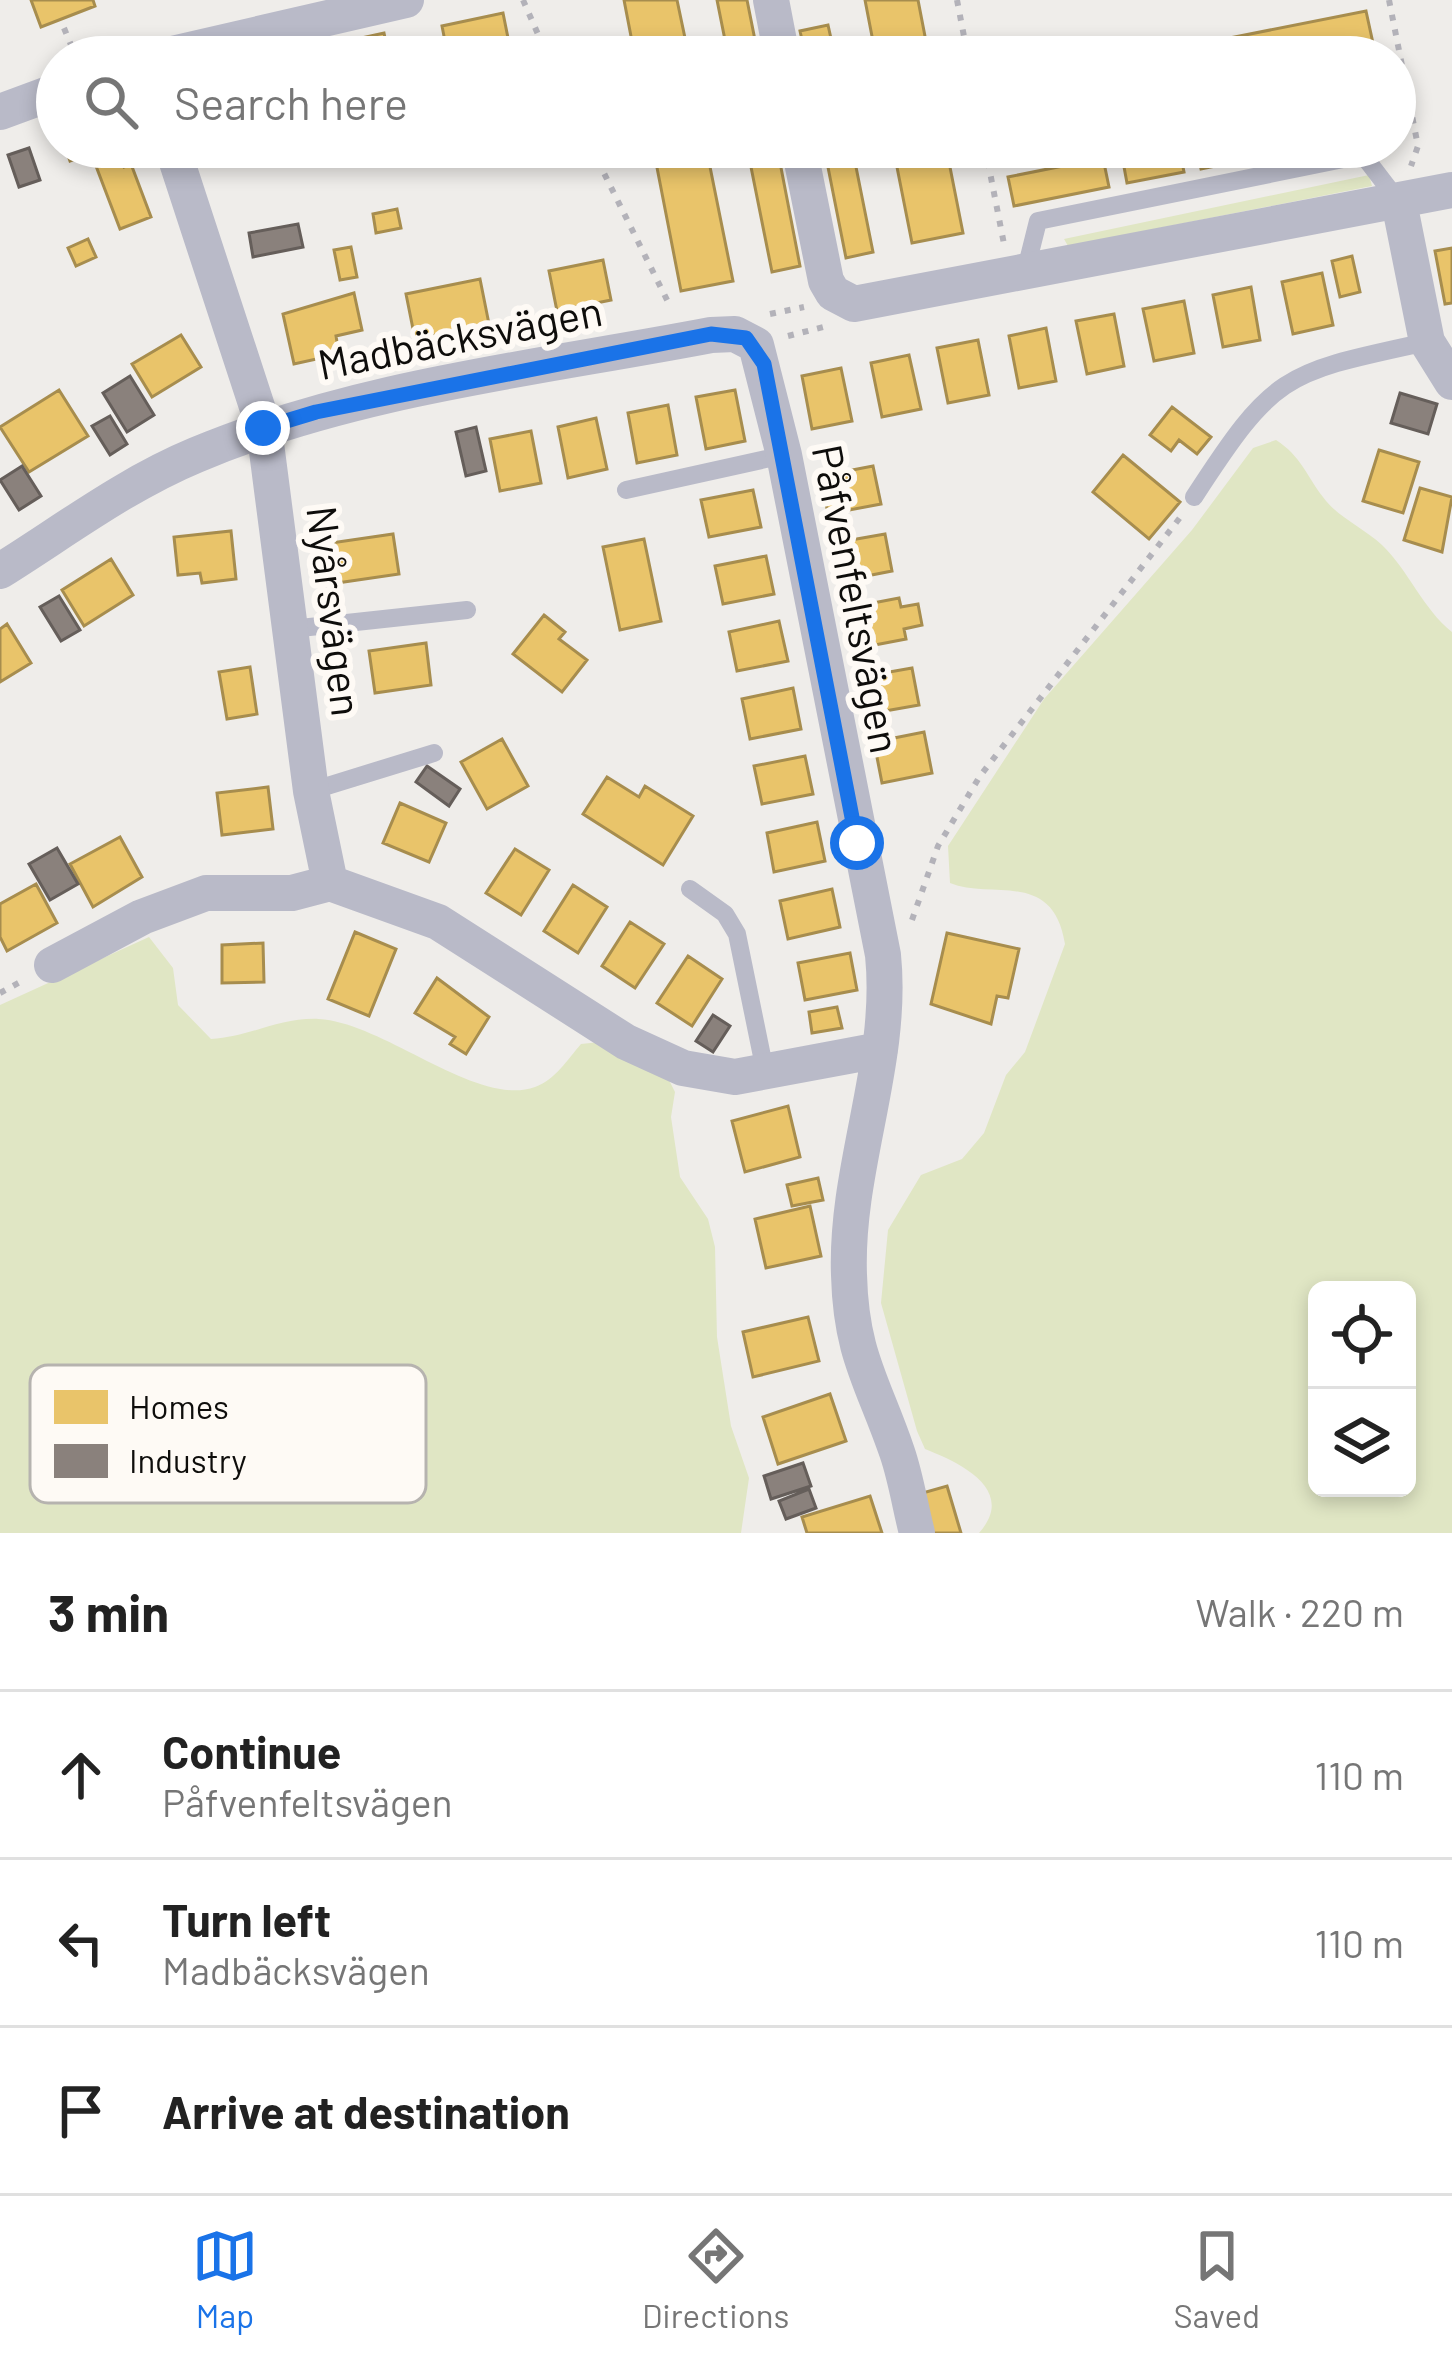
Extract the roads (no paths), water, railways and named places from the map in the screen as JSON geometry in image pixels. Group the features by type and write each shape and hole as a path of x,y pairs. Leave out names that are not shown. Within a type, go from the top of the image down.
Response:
{"street":[{"path":"250,36 406,0"},
{"path":"771,0 778,36"},
{"path":"0,112 36,99"},
{"name":"Nyårsvägen","path":"179,168 263,428 311,791 330,883"},
{"path":"804,168 826,281 844,302 870,303 1452,190"},
{"path":"1399,202 1427,342 1452,382"},
{"name":"Madbäcksvägen","path":"0,571 128,489 263,428 316,412 711,334 749,341"},
{"name":"Påfvenfeltsvägen","path":"749,341 784,455 880,935 887,999 852,1219 851,1306 857,1355 897,1452 916,1533"},
{"path":"52,964 161,908 206,893 292,893 330,883 438,922 519,979 661,1061 714,1076 880,1050"}],"lane":[{"path":"1025,273 1038,221 1299,168"},
{"path":"1373,168 1399,202"},
{"path":"1195,497 1232,438 1285,381 1313,367 1427,342"},
{"path":"626,490 784,455"},
{"path":"291,629 466,610"},
{"path":"311,791 434,754"},
{"path":"690,890 725,914 737,934 765,1071"}]}
